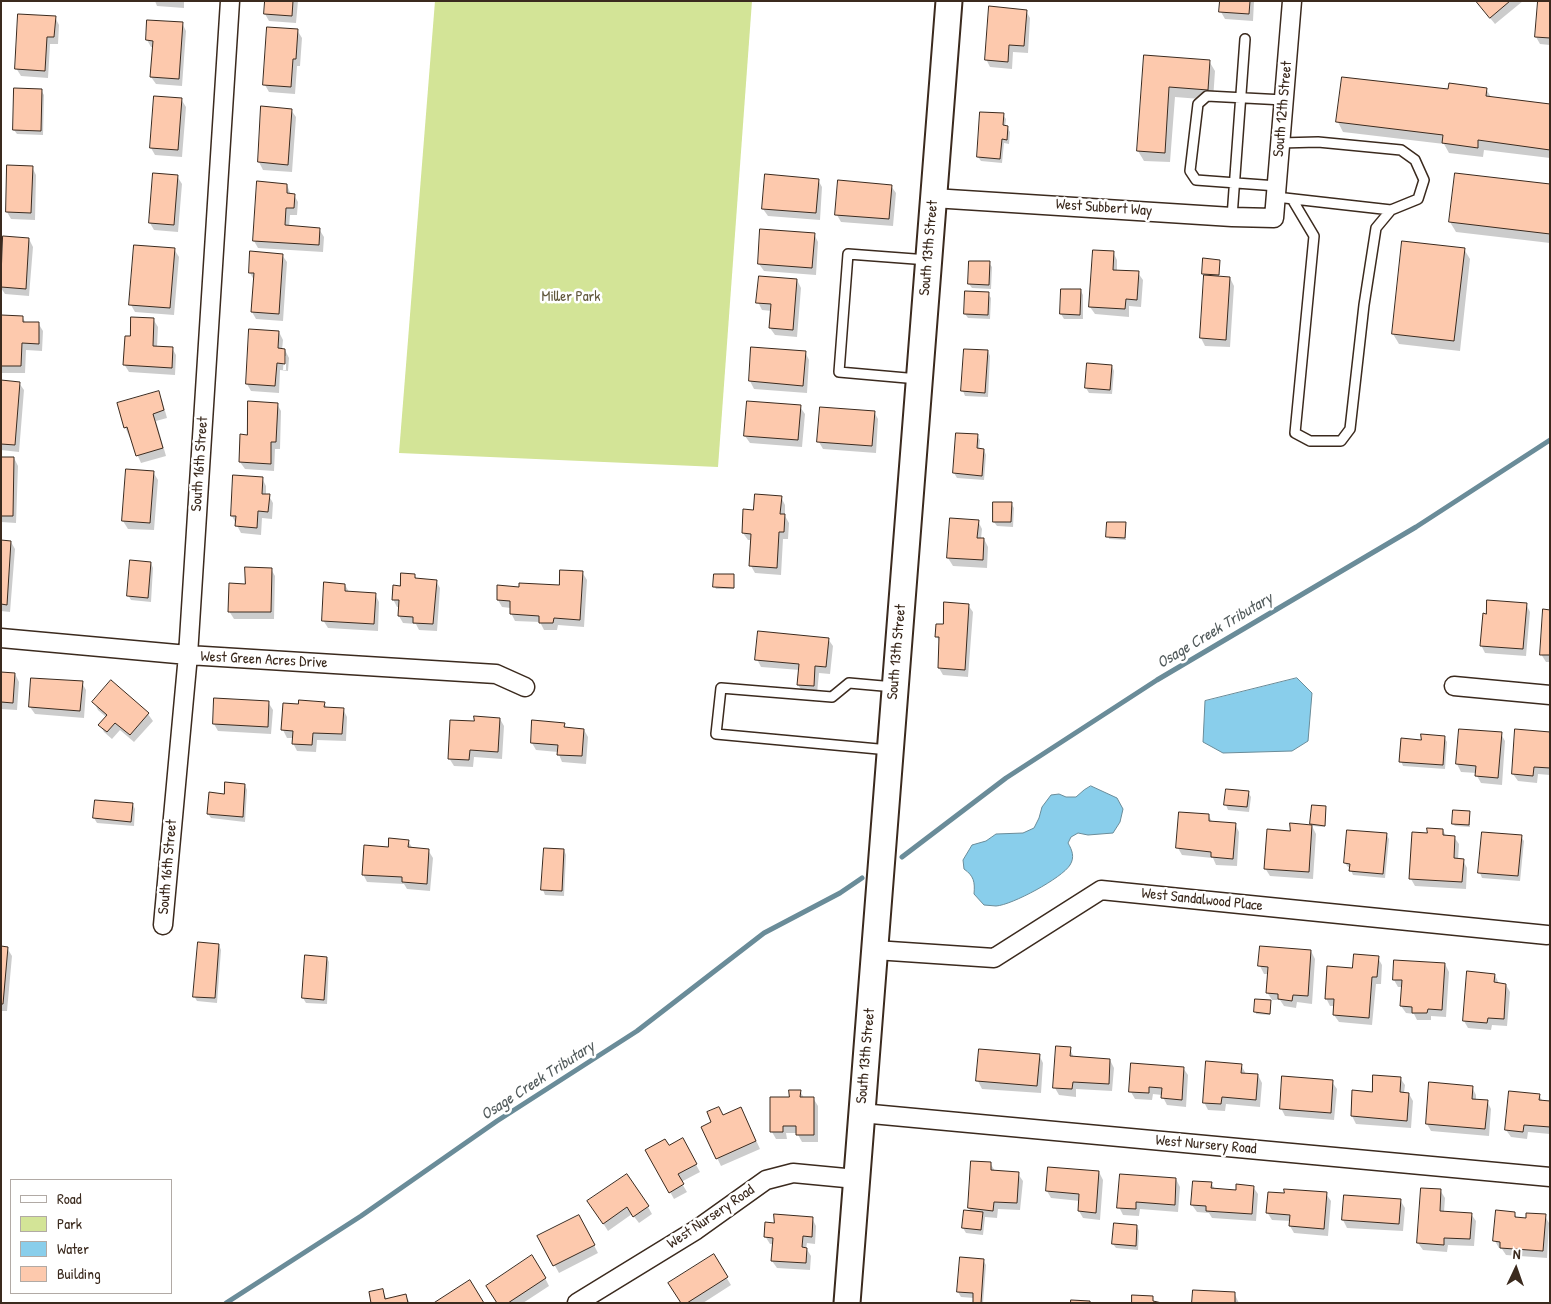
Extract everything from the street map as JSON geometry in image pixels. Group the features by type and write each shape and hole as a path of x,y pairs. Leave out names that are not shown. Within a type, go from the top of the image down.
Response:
{"street":[{"name":"South 16th Street","path":"163,925 188,655 230,1"},
{"name":"South 13th Street","path":"847,1303 949,1"},
{"name":"South 12th Street","path":"1274,218 1281,194 1280,143 1292,1"},
{"name":"West Subbert Way","path":"933,198 1274,218"},
{"name":"West Green Acres Drive","path":"1,638 188,655 496,674 525,687"},
{"path":"1454,686 1550,695"},
{"name":"West Sandalwood Place","path":"875,950 994,958 1101,890 1548,935"},
{"name":"West Nursery Road","path":"861,1113 1550,1178"},
{"name":"West Nursery Road","path":"577,1303 696,1230 766,1180 793,1172 856,1179"}],"lane":[{"path":"1232,216 1244,39"},
{"path":"1284,100 1207,96 1198,104 1190,171 1196,180 1235,183 1281,194 1391,210"},
{"path":"1280,143 1318,142 1401,150 1415,160 1424,180 1418,199 1391,210 1376,228 1364,304 1350,429 1341,441 1310,442 1296,433 1314,236 1281,194"},
{"path":"919,379 839,372 848,254 928,260"},
{"path":"889,750 716,734 721,688 832,698 849,682 894,687"}],"green space":[{"name":"Miller Park","path":"435,1 752,1 718,467 399,453"}],"water":[{"path":"1297,678 1312,693 1308,741 1292,751 1223,753 1203,742 1205,701"},
{"path":"1091,786 1117,798 1123,809 1120,822 1113,833 1088,835 1078,833 1071,837 1068,843 1071,848 1072,862 1057,877 1013,901 996,906 984,905 974,894 973,880 964,869 963,860 972,845 986,841 996,834 1023,833 1034,828 1042,807 1051,795 1059,794 1066,797 1076,797"}],"building":[{"path":"265,1 293,1 292,16 264,14"},
{"path":"1220,1 1250,1 1249,14 1219,12"},
{"path":"1476,1 1510,1 1490,18"},
{"path":"1538,1 1550,1 1550,38 1535,37"},
{"path":"989,6 1027,10 1024,46 1009,45 1008,62 985,60"},
{"path":"18,14 56,16 54,37 47,37 45,71 15,69"},
{"path":"147,20 183,22 179,79 150,77 153,41 146,40"},
{"path":"267,27 298,29 296,59 293,59 291,87 263,85"},
{"path":"1144,55 1210,60 1208,90 1169,87 1165,153 1137,151"},
{"path":"1342,77 1448,89 1449,83 1487,88 1486,96 1550,104 1550,150 1478,140 1478,148 1442,143 1443,135 1336,122"},
{"path":"14,88 42,89 41,131 13,130"},
{"path":"154,96 182,98 178,150 150,148"},
{"path":"261,106 292,109 288,165 258,162"},
{"path":"980,112 1004,113 1003,125 1008,126 1007,140 1002,139 1000,159 977,157"},
{"path":"7,165 33,166 31,213 6,212"},
{"path":"153,173 178,175 174,225 149,223"},
{"path":"1455,173 1550,184 1550,234 1449,222"},
{"path":"765,174 819,179 816,213 762,209"},
{"path":"838,180 892,185 889,219 835,215"},
{"path":"257,181 287,184 287,193 295,194 294,208 286,208 285,225 320,228 319,245 253,241"},
{"path":"760,229 815,233 812,268 758,264"},
{"path":"3,236 29,238 26,289 1,287"},
{"path":"1402,241 1465,248 1454,341 1392,334"},
{"path":"134,245 175,248 170,308 129,305"},
{"path":"1093,250 1114,251 1113,270 1139,271 1137,300 1126,299 1125,309 1089,307"},
{"path":"250,251 283,254 279,314 251,312 254,273 249,273"},
{"path":"1203,258 1220,260 1219,275 1202,274"},
{"path":"969,261 990,261 989,285 968,284"},
{"path":"1204,275 1230,277 1226,340 1200,338"},
{"path":"759,276 797,279 793,330 769,328 771,304 756,303"},
{"path":"1061,289 1081,289 1080,315 1060,314"},
{"path":"965,291 989,292 988,315 964,314"},
{"path":"1,315 23,316 23,322 39,322 39,344 22,343 21,366 1,366"},
{"path":"131,317 154,318 153,346 173,347 172,368 123,365 125,336 130,336"},
{"path":"249,329 279,331 278,348 285,349 285,364 277,363 275,386 246,384"},
{"path":"751,347 806,351 803,386 749,381"},
{"path":"964,349 988,350 985,393 961,391"},
{"path":"1087,363 1112,365 1110,390 1085,388"},
{"path":"1,380 20,382 15,445 1,444"},
{"path":"159,391 164,410 153,414 163,448 136,456 127,427 124,428 117,403"},
{"path":"248,401 278,403 276,442 271,442 271,464 239,462 240,434 247,435"},
{"path":"747,401 801,405 798,440 744,436"},
{"path":"820,407 875,411 872,446 817,442"},
{"path":"956,433 978,434 977,448 984,449 982,476 953,473"},
{"path":"1,457 14,457 13,516 1,516"},
{"path":"126,469 154,471 150,523 122,521"},
{"path":"233,475 263,477 262,494 270,494 268,512 258,511 257,528 235,526 236,516 231,516"},
{"path":"755,494 782,496 780,514 785,514 784,532 779,532 777,568 749,566 751,534 742,533 743,509 753,510"},
{"path":"993,502 1012,502 1011,522 993,522"},
{"path":"950,518 979,520 977,538 984,538 983,560 947,558"},
{"path":"1107,522 1126,522 1125,538 1106,537"},
{"path":"1,540 11,541 7,605 1,604"},
{"path":"130,560 151,562 148,598 127,596"},
{"path":"245,567 272,568 271,612 228,612 229,583 245,584"},
{"path":"560,570 583,571 580,620 554,618 553,623 539,623 539,616 510,614 510,601 497,600 497,585 519,587 519,583 559,585"},
{"path":"401,573 415,574 415,578 437,580 433,624 413,623 413,617 398,616 399,600 392,600 393,585 400,586"},
{"path":"714,574 734,574 734,588 713,587"},
{"path":"324,582 345,584 345,591 376,593 374,624 322,621"},
{"path":"1487,600 1527,603 1523,649 1480,646 1483,613 1486,614"},
{"path":"944,602 969,604 965,670 938,668 939,637 935,637 936,624 943,624"},
{"path":"1543,609 1550,610 1550,655 1540,655"},
{"path":"758,631 829,638 826,667 815,666 814,686 797,685 799,664 755,660"},
{"path":"1,672 15,673 13,703 1,702"},
{"path":"31,678 83,681 80,711 29,707"},
{"path":"111,680 149,713 130,735 115,723 107,732 98,725 107,715 92,702"},
{"path":"214,698 269,701 268,727 213,724"},
{"path":"299,700 325,702 324,707 344,708 342,734 313,733 312,745 292,744 293,731 281,730 283,703 298,704"},
{"path":"474,716 500,718 498,752 470,750 469,760 448,759 450,720 474,721"},
{"path":"532,720 565,723 564,727 584,729 582,756 557,755 558,745 531,743"},
{"path":"1459,729 1502,732 1498,778 1475,776 1476,766 1456,764"},
{"path":"1515,729 1550,732 1550,768 1534,767 1533,776 1512,774"},
{"path":"1421,734 1445,736 1443,765 1399,762 1401,738 1421,740"},
{"path":"225,782 245,784 243,817 207,814 209,792 224,794"},
{"path":"1226,789 1249,791 1247,807 1224,805"},
{"path":"95,800 133,803 131,822 93,818"},
{"path":"1312,805 1326,806 1325,826 1310,824"},
{"path":"1453,810 1470,811 1469,825 1452,824"},
{"path":"1179,812 1209,814 1209,821 1236,823 1233,859 1211,857 1211,852 1176,848"},
{"path":"1290,823 1312,825 1309,872 1264,869 1267,829 1290,831"},
{"path":"1427,828 1443,829 1443,835 1455,836 1454,858 1464,859 1462,882 1409,879 1412,832 1427,833"},
{"path":"1347,830 1387,833 1383,874 1349,871 1350,864 1344,863"},
{"path":"1482,832 1522,835 1518,876 1478,873"},
{"path":"389,838 409,840 408,847 429,849 427,884 402,882 402,877 362,875 364,845 388,847"},
{"path":"544,848 564,849 562,891 541,890"},
{"path":"198,942 219,944 215,998 193,997"},
{"path":"1,946 8,947 3,1004 1,1004"},
{"path":"1260,946 1311,950 1308,996 1293,995 1292,1001 1278,999 1278,994 1266,993 1268,967 1258,966"},
{"path":"1354,954 1379,956 1377,977 1372,977 1369,1018 1333,1015 1334,999 1325,999 1327,966 1352,968"},
{"path":"305,955 327,957 324,1000 302,998"},
{"path":"1394,960 1445,963 1442,1010 1428,1009 1427,1013 1412,1013 1412,1007 1400,1006 1402,980 1393,980"},
{"path":"1467,971 1495,974 1494,982 1506,984 1504,1019 1488,1018 1487,1023 1463,1021"},
{"path":"1255,999 1271,1000 1270,1014 1254,1012"},
{"path":"1056,1046 1071,1047 1070,1056 1110,1059 1109,1084 1073,1082 1072,1089 1053,1088"},
{"path":"979,1049 1040,1054 1037,1086 976,1081"},
{"path":"1206,1061 1242,1064 1241,1073 1258,1074 1256,1100 1222,1097 1221,1104 1203,1103"},
{"path":"1131,1063 1184,1067 1182,1100 1161,1098 1162,1088 1149,1087 1149,1093 1129,1092"},
{"path":"1373,1075 1401,1077 1400,1092 1409,1093 1407,1121 1351,1116 1352,1090 1372,1092"},
{"path":"1282,1076 1333,1080 1331,1113 1280,1109"},
{"path":"1429,1082 1473,1086 1472,1099 1488,1100 1485,1129 1426,1124"},
{"path":"789,1090 801,1090 800,1097 814,1097 814,1135 796,1135 796,1126 783,1126 783,1132 770,1132 770,1097 789,1097"},
{"path":"1509,1091 1540,1094 1539,1100 1550,1101 1550,1127 1524,1125 1523,1132 1505,1130"},
{"path":"719,1107 723,1115 741,1107 756,1141 716,1159 701,1127 711,1122 707,1112"},
{"path":"683,1138 697,1164 678,1174 684,1184 669,1193 645,1150 665,1139 669,1145"},
{"path":"971,1161 991,1162 991,1170 1019,1172 1017,1203 994,1202 993,1211 968,1208"},
{"path":"1048,1167 1099,1171 1096,1213 1078,1211 1079,1194 1046,1191"},
{"path":"627,1174 649,1206 633,1217 627,1207 603,1224 587,1201"},
{"path":"1120,1174 1176,1178 1175,1205 1136,1202 1136,1209 1117,1208"},
{"path":"1193,1181 1212,1182 1211,1188 1236,1190 1236,1184 1254,1186 1252,1214 1206,1211 1206,1206 1191,1205"},
{"path":"1421,1188 1441,1189 1440,1211 1472,1213 1470,1239 1444,1238 1444,1245 1417,1243"},
{"path":"1284,1189 1327,1192 1324,1229 1289,1226 1290,1215 1266,1213 1268,1192 1284,1193"},
{"path":"1344,1195 1401,1199 1399,1224 1342,1220"},
{"path":"964,1210 983,1212 981,1230 962,1228"},
{"path":"1496,1210 1515,1212 1515,1217 1526,1218 1526,1213 1546,1214 1543,1251 1500,1248 1500,1242 1493,1241"},
{"path":"774,1214 813,1217 812,1237 803,1236 802,1247 807,1248 806,1263 771,1261 773,1238 764,1237 765,1222 774,1223"},
{"path":"579,1215 595,1245 553,1266 537,1236"},
{"path":"1114,1223 1137,1225 1136,1246 1112,1244"},
{"path":"714,1254 728,1277 687,1303 681,1303 668,1283"},
{"path":"532,1255 546,1278 508,1303 497,1303 486,1286"},
{"path":"960,1257 984,1259 981,1303 973,1303 973,1293 957,1292"},
{"path":"470,1280 484,1303 434,1303"},
{"path":"383,1289 385,1299 406,1294 408,1303 371,1303 369,1292"},
{"path":"1193,1290 1235,1292 1235,1303 1192,1303"},
{"path":"1132,1295 1153,1296 1153,1301 1162,1303 1132,1303"},
{"path":"1071,1300 1090,1301 1090,1303 1071,1303"}],"waterway":[{"name":"Osage Creek Tributary","path":"902,857 1006,778 1157,680 1416,527 1550,440"},
{"name":"Osage Creek Tributary","path":"226,1303 361,1216 497,1121 637,1031 764,933 840,893 862,878"}]}
